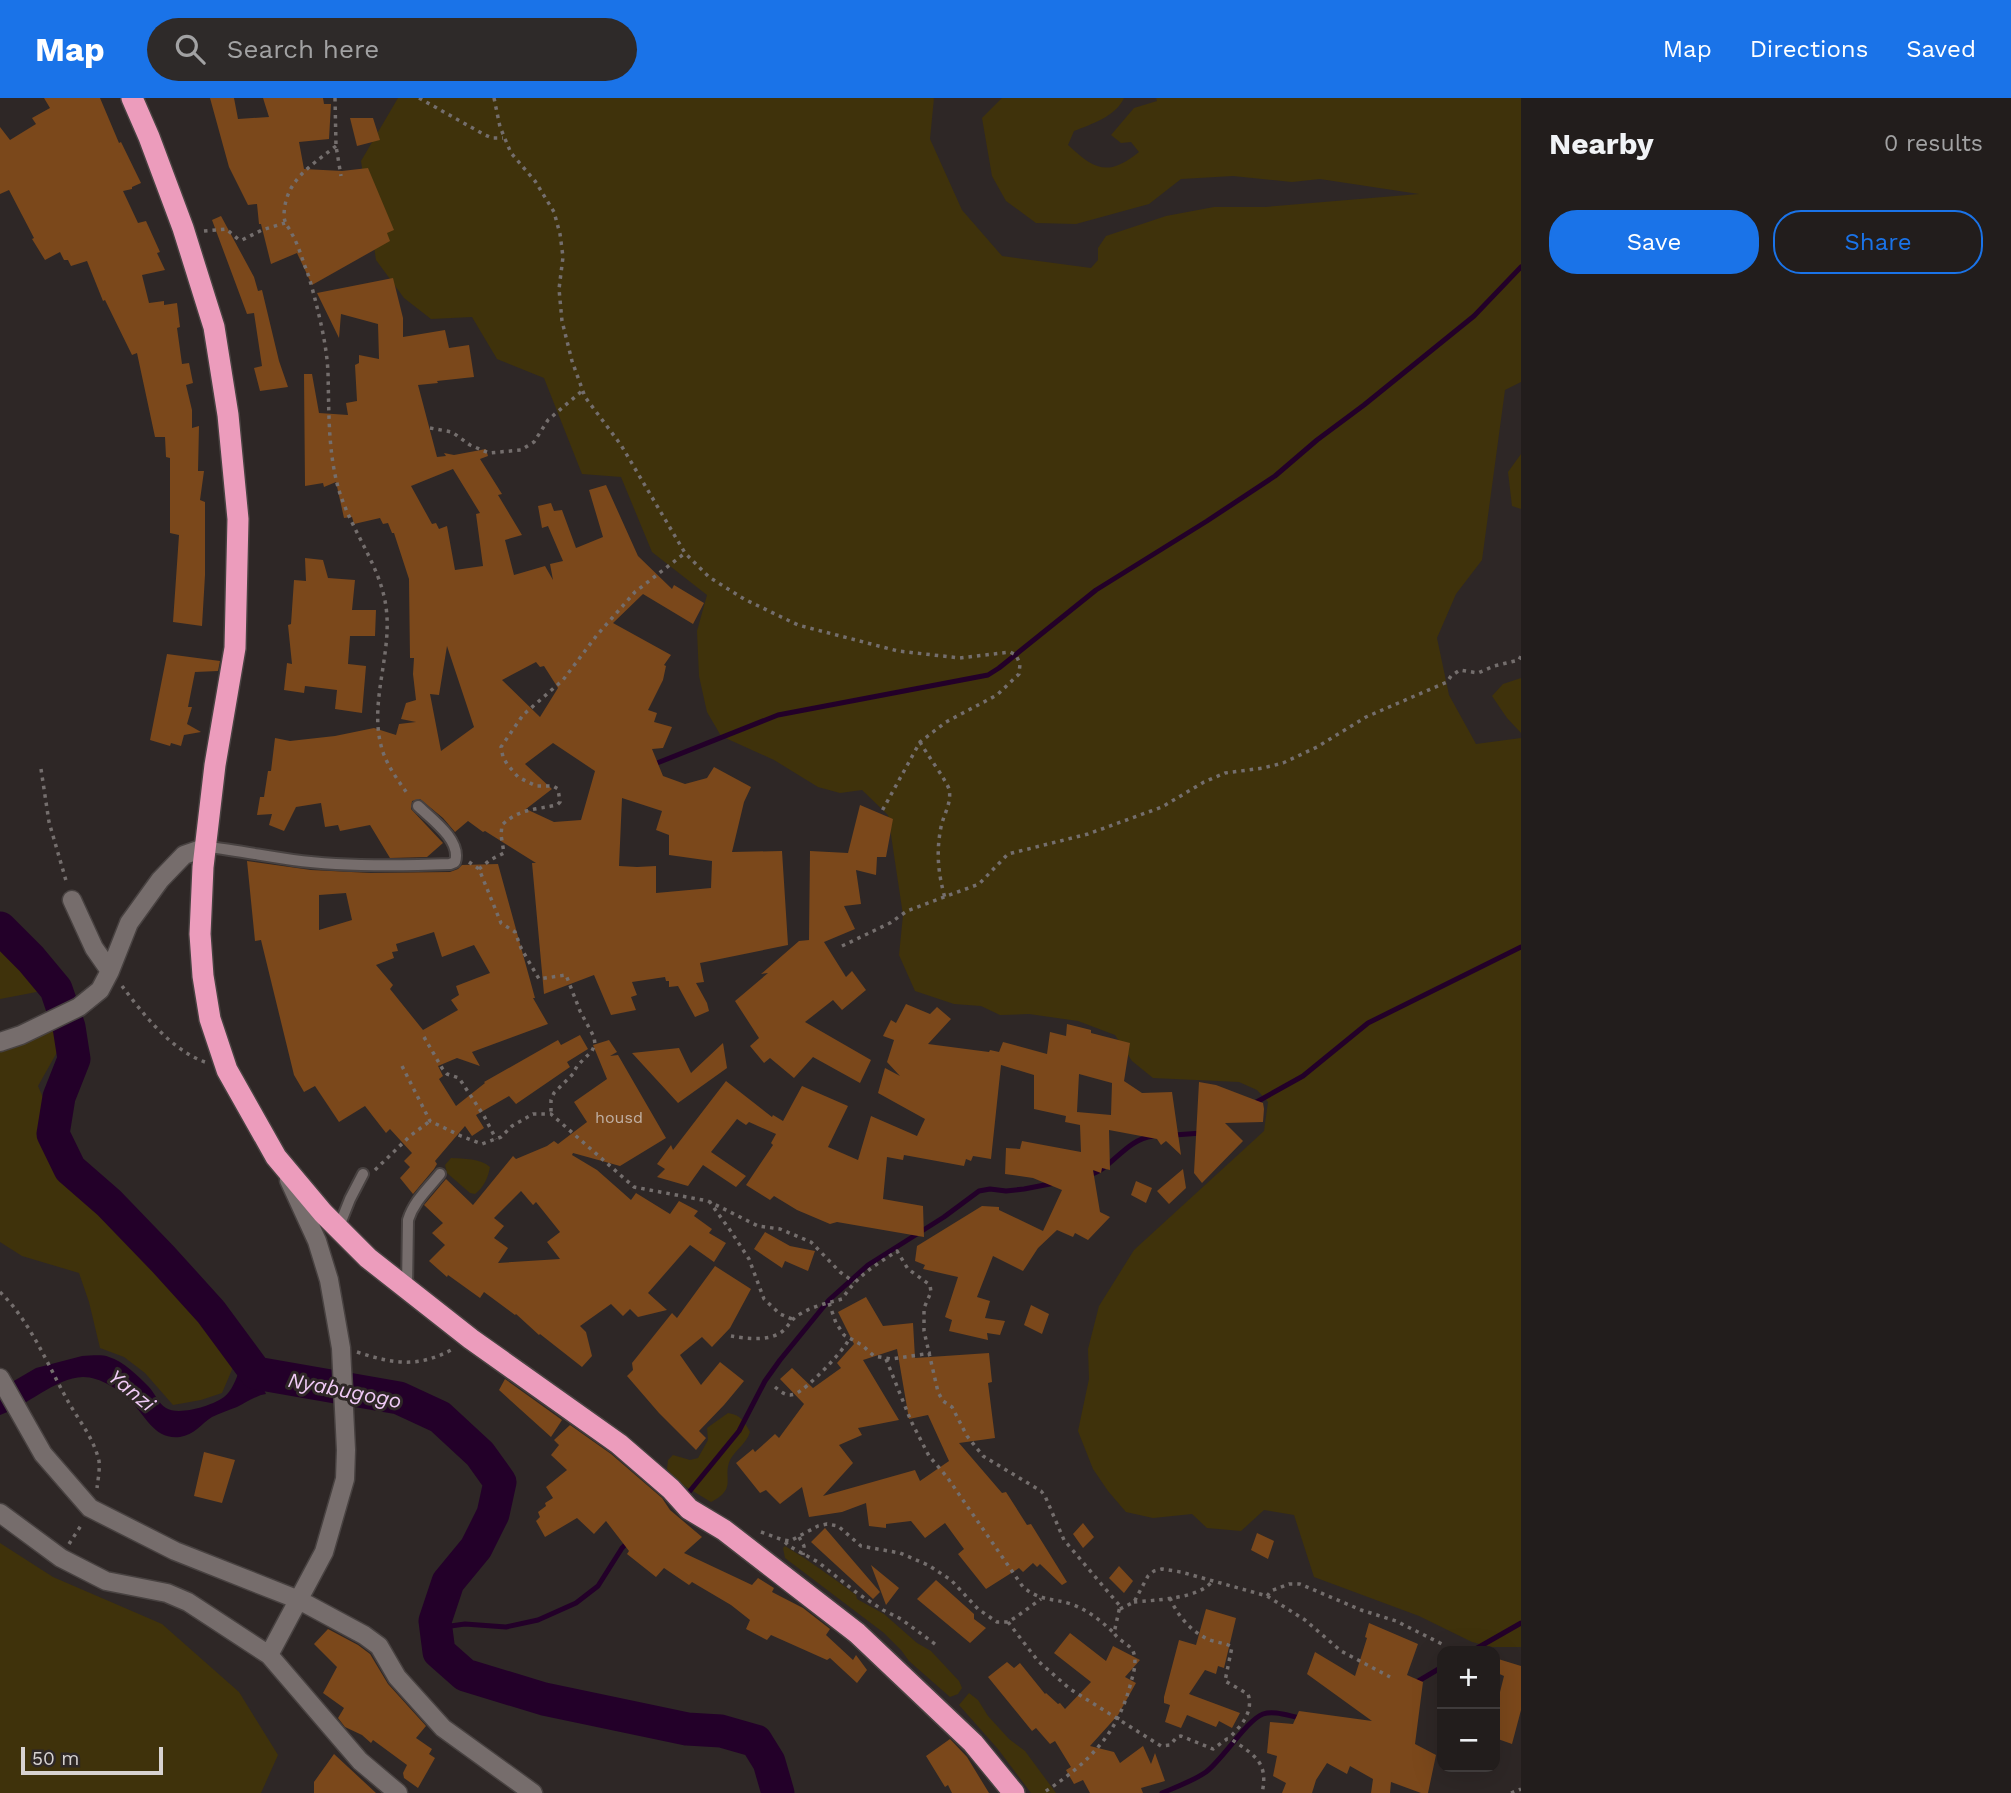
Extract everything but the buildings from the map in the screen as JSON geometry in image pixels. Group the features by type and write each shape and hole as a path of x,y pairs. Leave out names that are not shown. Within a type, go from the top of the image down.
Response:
{"highway":[{"path":"132,98 186,239 214,327 228,415 238,519 235,648 215,765 203,867 200,934 210,1019 227,1070 276,1157 323,1213 369,1258 471,1339 619,1444 690,1509 724,1530 857,1633 973,1743 1014,1793"}],"street":[{"path":"0,1042 21,1035 79,1007 100,990 129,923 160,880 184,855 207,847"},
{"path":"72,900 94,948 110,971"},
{"path":"269,1655 324,1552 345,1479 341,1348 329,1280 317,1241 296,1193 276,1157"},
{"path":"1,1379 43,1454 90,1508 175,1551 299,1600 364,1635 379,1646 397,1677 443,1728 533,1793"},
{"path":"0,1513 61,1558 106,1581 167,1593 188,1602 269,1655 360,1762 398,1793"}],"lane":[{"path":"207,847 293,860 373,865 455,862 456,851 450,839 418,806"},
{"path":"338,1229 363,1174"},
{"path":"407,1289 408,1220 411,1209 440,1174"}],"path":[{"path":"335,98 336,146 341,176"},
{"path":"419,98 485,135 503,138"},
{"path":"494,98 503,138 554,212 563,257 559,289 562,321 582,391 621,445 685,554 709,576 744,599 798,625 898,651 960,658 1010,652 1016,655 1020,664 1019,674 997,695 946,722 920,742 882,811"},
{"path":"336,146 297,176 288,195 285,223 306,267 320,321 328,371 328,426 340,496 378,576 386,605 387,640 379,700 383,750 396,778 418,806"},
{"path":"186,239 220,229 229,230 243,240 262,230 285,223"},
{"path":"430,428 452,432 470,445 489,453 520,450 534,442 548,420 582,391"},
{"path":"479,869 505,853 502,825 514,814 557,805 560,802 558,789 526,782 511,769 501,747 523,715 563,680 597,635 635,592 685,554"},
{"path":"842,946 890,923 907,911 979,884 1008,854 1088,834 1162,807 1225,773 1283,763 1317,747 1366,717 1447,682 1460,670 1478,673 1519,660 1521,656"},
{"path":"920,742 948,786 950,802 942,822 937,849 938,874 945,898"},
{"path":"41,768 49,822 72,900"},
{"path":"457,858 479,869 501,923 515,932 539,979 566,975 594,1037 592,1051 554,1093 551,1114"},
{"path":"110,971 151,1023 193,1058 227,1070"},
{"path":"424,1037 447,1074 459,1078 496,1139"},
{"path":"402,1066 430,1121 482,1144 496,1139 533,1114 551,1114 634,1188 708,1201 758,1226 780,1229 811,1242 840,1272 854,1282"},
{"path":"363,1174 376,1170 410,1136 430,1121"},
{"path":"708,1201 749,1259 764,1299 780,1314 792,1319"},
{"path":"731,1336 756,1339 783,1332 792,1319 816,1306 842,1299 854,1282 871,1267 897,1251 908,1269 930,1284 931,1292 924,1308 924,1331 938,1392 943,1401 952,1407 967,1436 983,1456 1041,1491 1064,1540 1118,1602 1120,1609 1114,1633"},
{"path":"0,1292 12,1304 33,1337 71,1406"},
{"path":"829,1303 836,1323 844,1335 862,1345 874,1356 886,1359 931,1353"},
{"path":"775,1387 788,1395 794,1395 848,1344 850,1338"},
{"path":"341,1348 378,1359 409,1364 440,1356 471,1339"},
{"path":"886,1359 911,1421 929,1456 947,1477 1023,1587 1042,1599 1063,1601 1083,1609 1130,1647 1135,1661 1126,1703 1118,1720 1078,1769 1043,1793"},
{"path":"758,1531 790,1541 818,1526 838,1526 861,1546 900,1553 928,1565 951,1580 997,1622 1008,1622 1016,1618 1042,1599"},
{"path":"799,1537 804,1546 803,1555"},
{"path":"783,1540 939,1647"},
{"path":"1133,1602 1148,1576 1154,1571 1162,1569 1213,1580 1267,1597 1305,1620 1341,1651 1390,1677"},
{"path":"1120,1609 1133,1602 1199,1592 1213,1580"},
{"path":"1267,1597 1271,1591 1289,1584 1300,1584 1396,1621 1442,1644"},
{"path":"1008,1622 1038,1661 1070,1689 1118,1720 1161,1746 1170,1745 1181,1736 1213,1749 1239,1729 1251,1701 1248,1694 1225,1681 1232,1647 1230,1644 1210,1640 1199,1634 1173,1607 1170,1598"},
{"path":"1229,1738 1254,1755 1263,1766 1265,1783 1262,1793"},
{"path":"1511,1793 1521,1789"}],"shaded area":[{"path":"398,98 934,98 930,139 962,210 1002,256 1091,268 1098,260 1098,248 1106,236 1166,216 1214,207 1265,207 1419,194 1320,179 1292,182 1233,176 1181,179 1149,204 1076,224 1036,223 1006,201 992,176 982,118 1002,98 1124,98 1109,115 1074,131 1068,145 1094,165 1110,167 1119,165 1139,152 1131,142 1121,143 1111,135 1134,108 1157,101 1156,98 1521,98 1521,382 1505,390 1482,560 1456,594 1437,638 1449,695 1476,744 1521,738 1521,1647 1488,1646 1472,1642 1419,1616 1314,1577 1294,1515 1264,1510 1241,1531 1207,1528 1192,1514 1153,1518 1126,1512 1108,1491 1093,1469 1078,1431 1089,1379 1088,1349 1099,1306 1134,1250 1264,1131 1268,1102 1257,1090 1239,1082 1153,1078 1132,1061 1115,1035 1078,1021 1029,1014 1000,1015 981,1006 954,1004 915,991 899,955 903,915 888,815 862,790 840,793 818,787 774,760 721,736 707,712 699,676 697,631 707,595 652,552 621,477 582,474 544,378 497,359 472,317 431,319 404,298 376,260 361,161"},
{"path":"1521,454 1521,509 1512,506 1508,472"},
{"path":"1521,678 1521,733 1492,696 1503,684"},
{"path":"0,936 47,990 0,999"},
{"path":"60,1024 60,1047 38,1086 48,1109 44,1133 68,1175 104,1204 218,1329 237,1358 222,1393 173,1405 145,1373 124,1357 100,1348 79,1273 22,1256 0,1242 0,1051 26,1042"},
{"path":"451,1158 477,1160 490,1167 485,1182 475,1194 470,1193 447,1173 445,1165"},
{"path":"728,1413 742,1419 750,1432 730,1460 727,1487 711,1502 678,1482 667,1469 668,1460 673,1455 690,1460 698,1458 708,1440 707,1428"},
{"path":"0,1543 53,1577 162,1624 239,1692 278,1755 261,1793 0,1793"},
{"path":"785,1546 856,1595 857,1599 884,1614 917,1643 931,1651 959,1681 962,1688 958,1694 950,1697 909,1661 884,1633 785,1558"},
{"path":"969,1693 978,1700 988,1716 1009,1739 1025,1751 1056,1793 1031,1793 998,1749 959,1705"}],"water":[{"name":"Yanzi","path":"82,1356 103,1356 120,1362 148,1386 163,1406 171,1410 195,1409 219,1400 234,1385 240,1369 256,1373 266,1394 212,1417 193,1432 180,1437 171,1437 157,1431 121,1393 103,1382 83,1377 62,1382 0,1415 0,1389 36,1368"}],"waterway":[{"path":"652,765 778,715 988,675 1096,590 1275,476 1474,316 1521,267"},
{"name":"Nyabugogo","path":"0,928 56,989 69,1027 74,1059 59,1097 53,1134 70,1169 109,1203 163,1259 211,1312 256,1373 399,1398 440,1417 480,1454 500,1482 493,1514 476,1548 448,1582 435,1621 439,1652 465,1675 544,1699 687,1729 721,1731 756,1741 769,1762 778,1793"},
{"path":"1253,1104 1303,1076 1368,1023 1521,947"},
{"path":"1174,1135 1202,1133"},
{"path":"1088,1175 1104,1167 1134,1143 1153,1136"},
{"path":"685,1497 739,1431 765,1381 780,1360 829,1300 868,1265 944,1217 979,1191 1006,1191 1055,1183"},
{"path":"436,1628 465,1624 506,1627 538,1620 576,1603 598,1586 629,1541"},
{"path":"1481,1646 1521,1623"},
{"path":"1415,1683 1437,1670"},
{"path":"1162,1793 1206,1772 1250,1724 1263,1714 1277,1713 1301,1718"}]}
